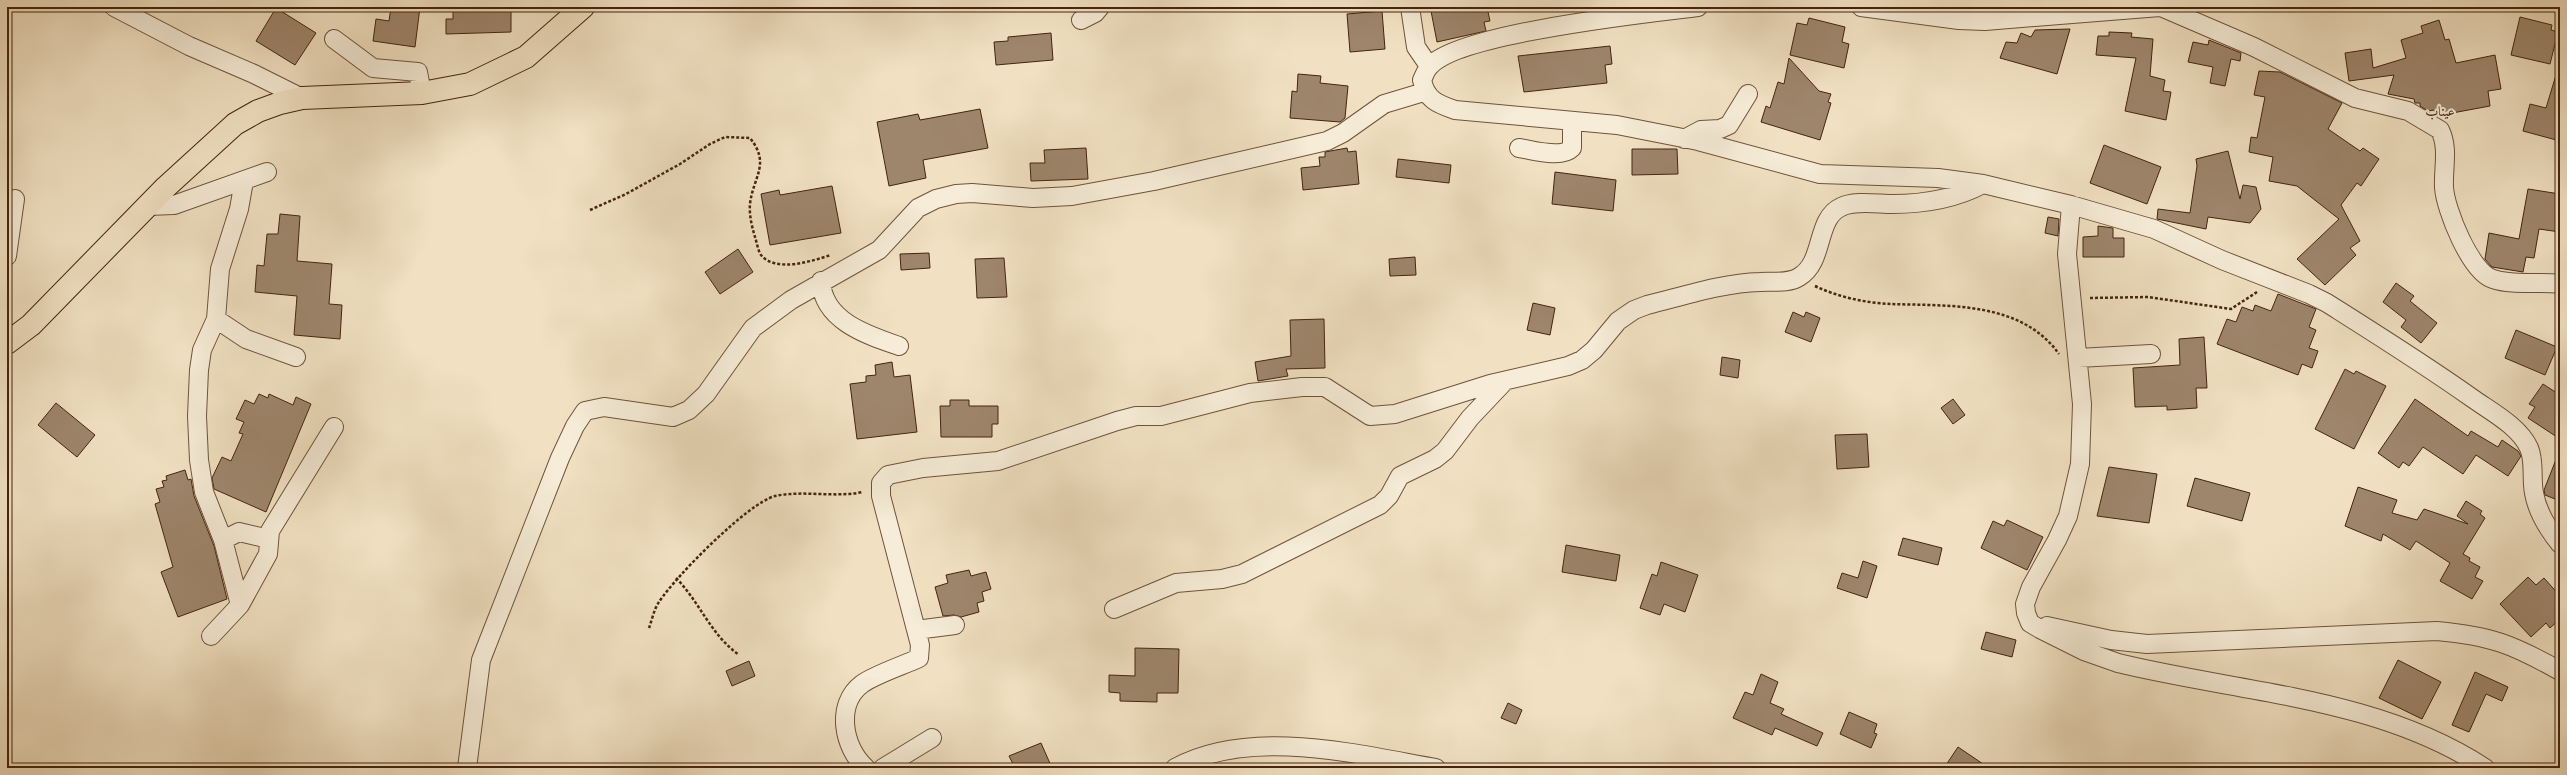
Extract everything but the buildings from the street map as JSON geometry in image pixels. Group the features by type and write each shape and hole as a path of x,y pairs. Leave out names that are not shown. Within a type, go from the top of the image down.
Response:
{"main road":[{"path":"7,342 31,325 148,206 235,124 280,103 302,98 422,93 470,84 526,57 583,7"}],"street":[{"path":"114,7 189,46 254,74 302,98"},
{"path":"1081,20 1095,13 1100,7"},
{"path":"1410,7 1416,47 1429,66"},
{"path":"1698,7 1516,33 1476,43 1444,56 1429,66 1422,80 1424,92 1437,104 1455,110 1617,125 1684,139 1820,174 1938,178 1983,184 2071,205 2154,229 2222,260 2327,302 2429,367 2517,432 2528,447 2534,468 2534,492 2537,503 2545,522 2560,544"},
{"path":"1861,7 1985,21 2161,7 2254,47 2355,98 2408,111 2440,130 2446,160 2444,189 2446,202 2470,254 2482,274 2492,279 2560,284"},
{"path":"334,39 373,68 418,72 422,93"},
{"path":"467,768 481,660 560,458 579,418 585,411 604,407 673,417 689,410 706,394 753,328 790,300 821,281 879,250 918,208 936,199 972,193 1033,198 1072,196 1154,180 1326,141 1343,133 1384,104 1424,92"},
{"path":"1684,139 1701,130 1720,129 1729,125 1748,94"},
{"path":"1519,148 1558,153 1568,152 1572,148 1572,122"},
{"path":"148,206 174,205 267,172"},
{"path":"240,605 223,540 204,492 199,460 197,416 202,350 216,319 220,269 239,209 244,181"},
{"path":"866,768 849,746 845,730 845,718 851,695 863,683 919,658 920,645 881,496 881,483 888,475 923,468 998,461 1117,420 1136,416 1161,416 1250,392 1274,389 1325,387 1370,416 1382,416 1504,381 1568,366 1582,360 1594,350 1618,321 1634,310 1648,305 1735,283 1784,281 1799,278 1808,269 1816,254 1831,213 1842,206 1904,204 1940,200 1963,195 1983,184"},
{"path":"7,256 15,199"},
{"path":"2071,205 2067,254 2072,298 2070,358 2082,424 2080,464 2074,497 2064,526 2028,596 2026,612 2030,623 2084,651 2118,663 2362,713 2431,737 2485,768"},
{"path":"821,281 826,302 842,320 870,337 899,346"},
{"path":"216,319 246,339 296,357"},
{"path":"2070,358 2151,354"},
{"path":"1114,609 1176,583 1222,578 1242,574 1368,512 1389,496 1400,476 1434,459 1445,451 1504,381"},
{"path":"211,636 240,605 268,554 270,531 334,427"},
{"path":"223,540 239,532 269,539"},
{"path":"2030,623 2111,640 2147,644 2444,632 2471,634 2517,647 2560,671"},
{"path":"916,630 955,625"},
{"path":"883,768 932,738"},
{"path":"1175,768 1209,754 1276,747 1353,753 1436,768"}],"path":[{"path":"590,210 626,194 685,161 710,144 725,137 750,138 757,147 760,161 759,175 750,204 753,231 760,254 768,262 784,264 798,263 834,254"},
{"path":"1799,278 1838,296 1891,304 1918,303 1979,308 2008,316 2027,325 2070,358"},
{"path":"2072,298 2148,297 2231,309 2273,280"},
{"path":"650,628 658,603 676,578 697,557 766,499 791,494 857,493 871,490 881,483"},
{"path":"676,578 687,589 726,645 738,654"}],"district":[{"name":"عيناب","path":"2440,111"}]}
